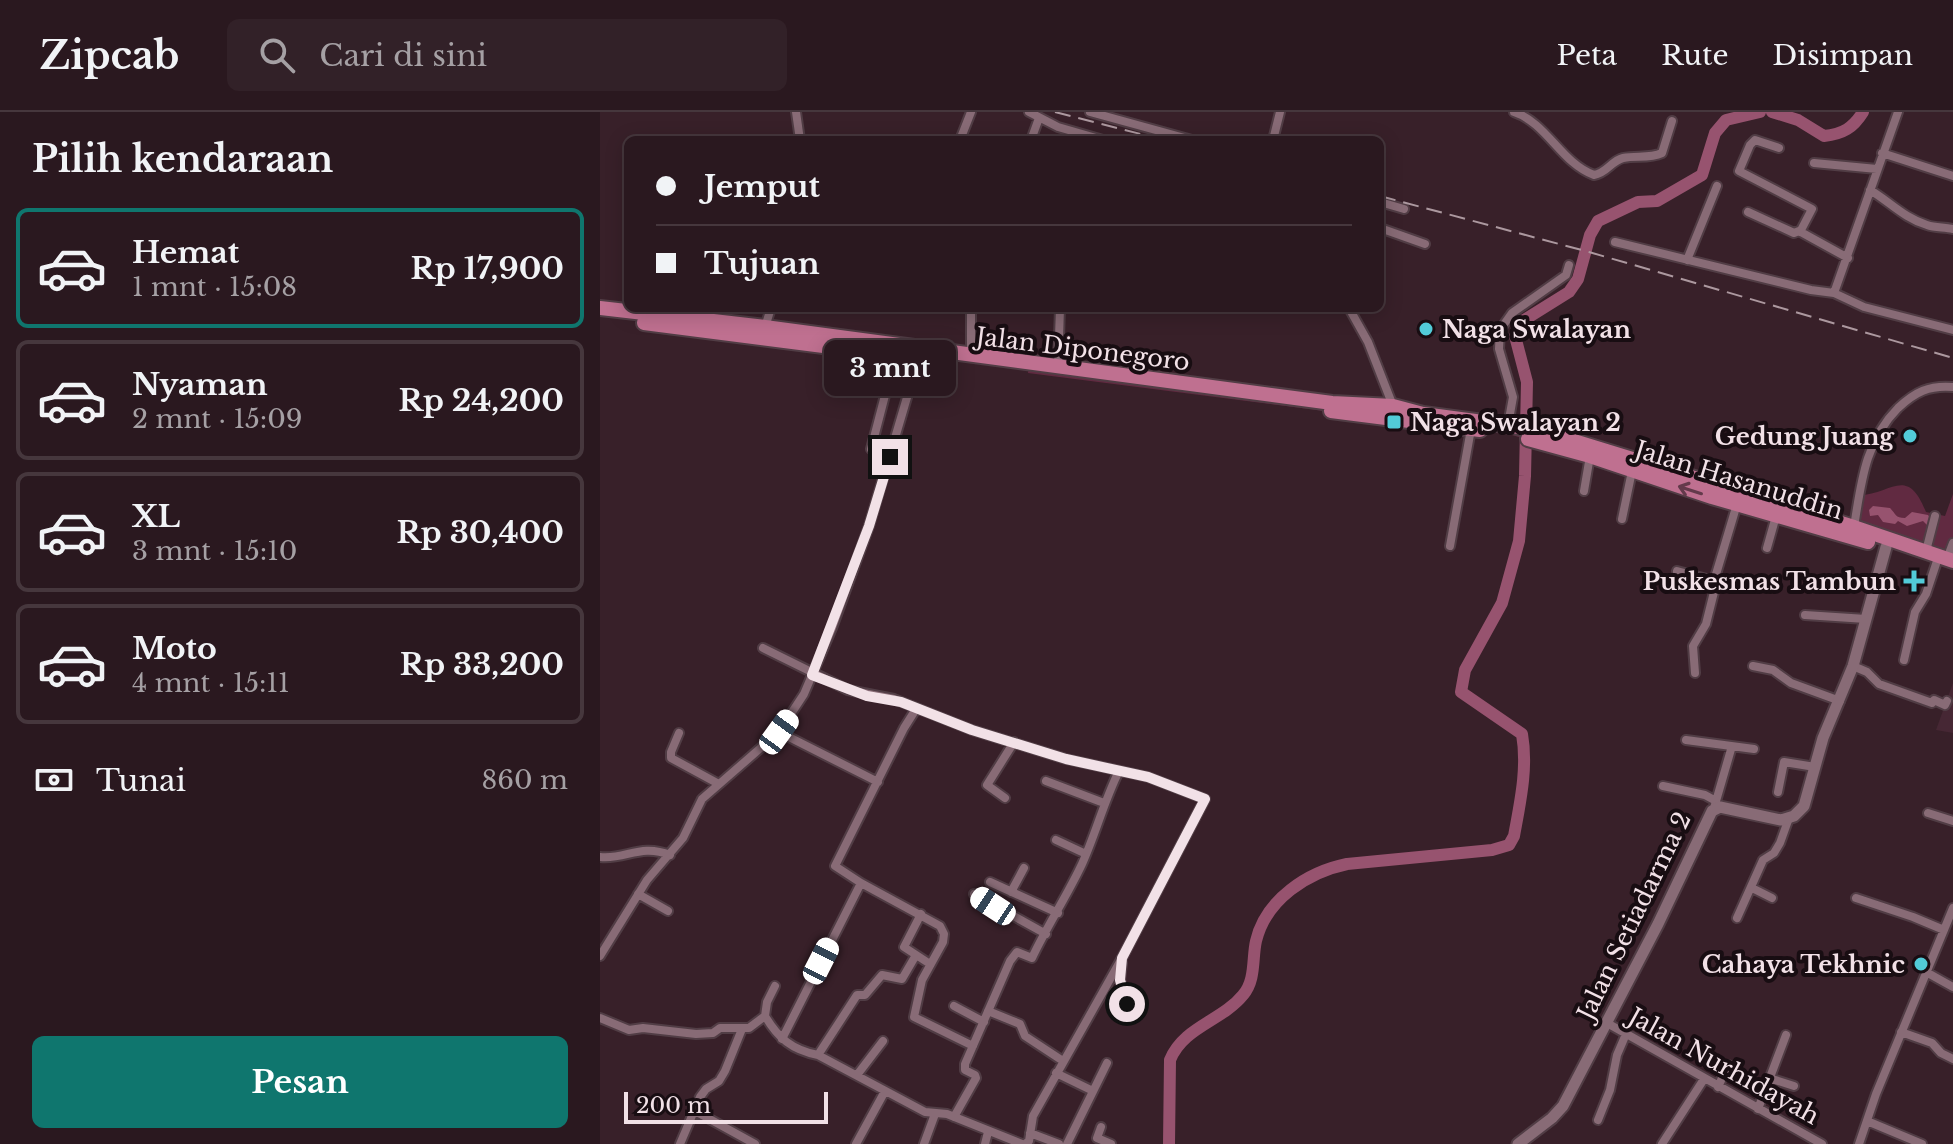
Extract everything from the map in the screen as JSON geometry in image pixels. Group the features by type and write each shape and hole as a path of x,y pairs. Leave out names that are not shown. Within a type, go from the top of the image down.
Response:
{"highway":[{"name":"Jalan Diponegoro","path":"600,308 624,309"},
{"name":"Jalan Diponegoro","path":"685,312 889,350"},
{"name":"Jalan Diponegoro","path":"600,318 1392,412"},
{"name":"Jalan Diponegoro","path":"920,354 1058,367 1511,429"},
{"name":"Jalan Hasanuddin","path":"1511,429 1854,527 1943,560"},
{"name":"Jalan Hasanuddin","path":"1546,439 1632,471 1776,516 1943,560"}],"main road":[{"path":"1789,818 1804,806 1823,738 1853,666 1886,547"},
{"name":"Jalan Setiadarma 2","path":"1518,1144 1559,1111 1658,924 1715,804 1768,819 1789,818"}],"street":[{"path":"796,112 799,136"},
{"path":"962,136 971,112"},
{"path":"1029,112 1069,131 1088,136"},
{"path":"1090,112 1177,136"},
{"path":"1274,136 1280,112"},
{"path":"1514,112 1528,117 1562,152 1594,175 1601,174 1619,159 1651,157 1662,153 1672,121"},
{"path":"1834,293 1898,112"},
{"path":"1032,136 1039,118"},
{"path":"1779,148 1755,140 1739,171 1812,209 1800,232"},
{"path":"1882,153 1953,176"},
{"path":"1814,163 1877,169"},
{"path":"1687,260 1717,186"},
{"path":"1870,190 1898,213 1929,226 1953,229"},
{"path":"1384,203 1404,209"},
{"path":"1748,212 1793,233 1800,232 1848,258"},
{"path":"1384,229 1425,244"},
{"path":"1615,242 1834,293 1864,307 1953,330"},
{"path":"1511,429 1513,397 1499,349 1500,330 1512,313 1566,275 1569,265"},
{"path":"765,327 770,312"},
{"path":"971,312 971,357"},
{"path":"1058,367 1060,312"},
{"path":"1351,312 1368,342 1392,412"},
{"path":"871,449 889,380 889,350"},
{"path":"602,949 647,880 683,838 702,799 779,732 804,694 869,526 920,354"},
{"path":"1854,527 1869,454 1887,419 1918,391 1940,386 1953,387"},
{"path":"1450,546 1471,424"},
{"path":"1584,491 1590,456"},
{"path":"1622,519 1632,471"},
{"path":"1695,673 1693,646 1706,624 1714,581 1737,504"},
{"path":"1767,548 1776,516"},
{"path":"1935,516 1943,560"},
{"path":"1904,660 1915,612 1953,543"},
{"path":"1677,571 1714,581"},
{"path":"1805,615 1866,619"},
{"path":"763,648 812,675 848,690 894,699 1066,759 1158,780 1205,799 1122,958 1033,1116 1029,1141 1024,1144 947,1114 925,1112 818,1055 802,1052 788,1045 765,1016"},
{"path":"1753,666 1773,670 1791,683 1840,701"},
{"path":"1853,666 1867,672 1879,684 1932,703 1934,700 1945,705 1947,701"},
{"path":"916,709 835,864 861,883 940,926 944,934 943,942 920,986 915,1018 973,1046"},
{"path":"779,732 878,782"},
{"path":"679,733 671,758 717,783"},
{"path":"1686,740 1754,749"},
{"path":"1005,798 987,785 1014,742"},
{"path":"1715,804 1732,746"},
{"path":"1778,792 1784,762 1815,767"},
{"path":"954,1117 976,1078 965,1067 1015,953 1032,958 1058,913 1086,854 1119,771"},
{"path":"1046,781 1104,803"},
{"path":"1663,786 1709,796 1715,804"},
{"path":"1928,813 1953,821"},
{"path":"1737,918 1763,860 1774,853 1789,818"},
{"path":"1056,840 1086,854"},
{"path":"600,857 645,850 670,855"},
{"path":"1011,892 1024,868"},
{"path":"990,882 1058,913"},
{"path":"782,1039 861,883"},
{"path":"1752,888 1772,898"},
{"path":"638,894 668,911"},
{"path":"974,894 1046,934"},
{"path":"1856,898 1944,930"},
{"path":"1859,1144 1901,1032 1953,908"},
{"path":"921,914 904,946 930,964"},
{"path":"818,1055 857,995 865,995 882,975 902,979 916,955"},
{"path":"1122,958 1120,980 1127,1004"},
{"path":"1926,972 1953,987"},
{"path":"600,1018 629,1030 643,1028 696,1034 713,1033 720,1028 742,1029 754,1025 765,1016 767,1002 775,986"},
{"path":"954,1006 984,1022"},
{"path":"988,1011 1022,1025 1025,1036 1063,1061"},
{"name":"Jalan Nurhidayah","path":"1607,1023 1822,1144"},
{"path":"680,1144 706,1089 719,1081 735,1051 742,1029"},
{"path":"1901,1032 1932,1043 1941,1053 1953,1059"},
{"path":"1598,1120 1626,1034"},
{"path":"1758,1109 1786,1035"},
{"path":"857,1075 883,1041"},
{"path":"1067,1144 1107,1063"},
{"path":"1718,1087 1728,1065"},
{"path":"1056,1073 1093,1091"},
{"path":"1769,1078 1794,1086"},
{"path":"1662,1144 1704,1079"},
{"path":"856,1144 885,1091"},
{"path":"695,1111 755,1144"},
{"path":"924,1144 935,1114"},
{"path":"1867,1121 1922,1144"},
{"path":"1101,1127 1097,1138 1111,1144"},
{"path":"985,1144 988,1132"},
{"path":"1030,1133 1059,1144"}],"shaded area":[{"path":"1029,364 1471,420 1853,527 1859,495 1905,486 1919,497 1926,512 1945,516 1953,494 1953,566 1712,497 1512,435 1028,373"},
{"path":"1873,506 1890,508 1899,517 1905,518 1912,512 1928,515 1931,519 1927,525 1923,521 1907,526 1898,521 1895,524 1883,522 1878,515 1870,516 1869,510"},
{"path":"1953,683 1953,733 1936,730"}],"waterway":[{"path":"1169,1144 1170,1060 1184,1040 1243,995 1252,976 1261,926 1279,900 1304,881 1347,864 1492,850 1509,845 1514,836 1522,785 1522,734 1461,692 1465,670 1502,603 1519,541 1525,476 1527,382 1515,336 1521,322 1569,292 1578,279 1590,235 1598,221 1638,202 1657,201 1702,175 1715,133 1726,120 1760,112"},
{"path":"1772,112 1798,120 1824,136 1847,129 1863,112"}],"railway":[{"path":"1055,112 1148,136"},
{"path":"1384,197 1589,252 1953,358"}],"place":[{"name":"Naga Swalayan","path":"1426,329"},
{"name":"Naga Swalayan 2","path":"1394,422"},
{"name":"Gedung Juang","path":"1910,436"},
{"name":"Puskesmas Tambun","path":"1914,581"},
{"name":"Cahaya Tekhnic","path":"1921,964"}],"route":[{"path":"890,457 869,526 812,675 867,696 894,699 972,730 1066,759 1148,777 1205,799 1122,958 1120,980 1127,1004"}]}
